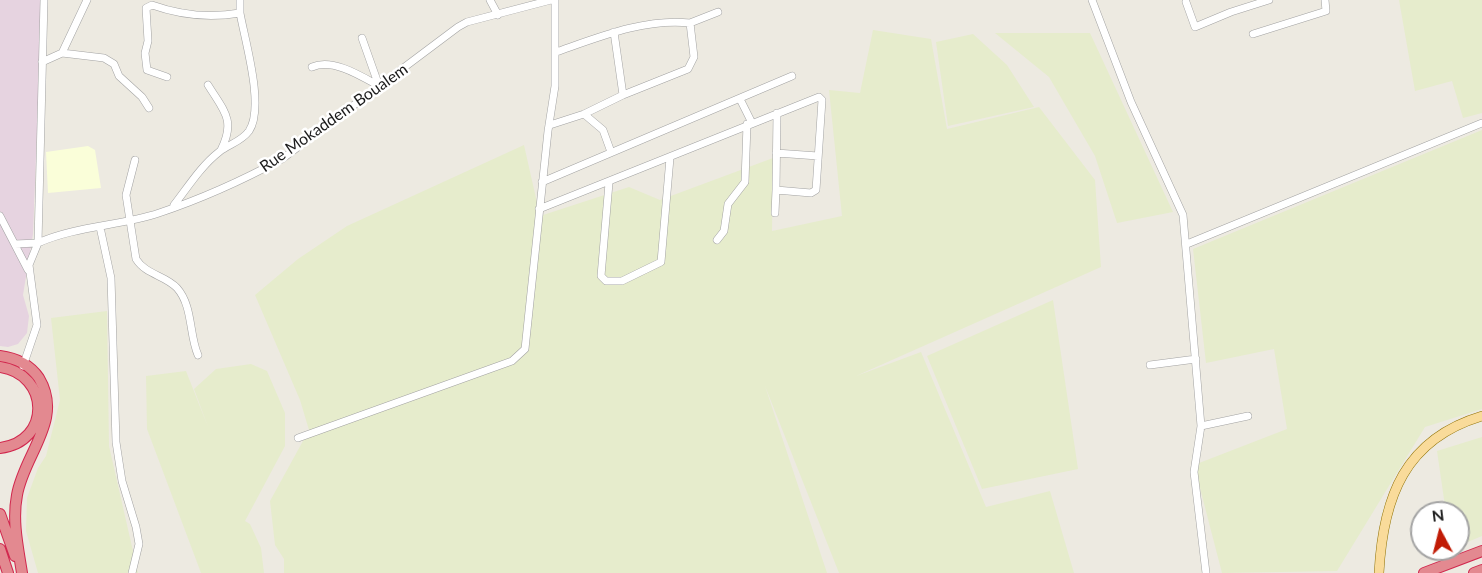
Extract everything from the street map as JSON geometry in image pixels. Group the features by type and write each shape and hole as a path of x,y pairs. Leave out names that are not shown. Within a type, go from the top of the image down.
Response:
{"highway":[{"path":"0,448 21,441 32,432 38,417 39,402 22,369 5,357"},
{"path":"0,367 35,373 45,389 48,406 46,423 17,493 15,514 21,573"},
{"path":"0,514 21,573"},
{"path":"0,549 8,573"},
{"path":"1424,573 1482,551"},
{"path":"1474,573 1482,570"}],"main road":[{"path":"1379,569 1389,510 1401,479 1415,456 1443,431 1482,416"}],"street":[{"path":"22,369 37,325 29,265 38,243 44,0"},
{"path":"62,53 87,0"},
{"path":"173,207 206,163 220,150 241,140 249,131 256,112 240,13 240,0"},
{"path":"490,0 498,15"},
{"path":"298,438 462,380 520,355 525,349 542,182 555,86 556,51 553,0"},
{"name":"Rue Mokaddem Boualem","path":"15,244 38,243 54,236 130,220 173,207 254,174 282,159 458,27 553,0"},
{"path":"1092,0 1131,102 1183,215 1201,426 1194,472 1206,573"},
{"path":"1186,2 1195,27 1269,0"},
{"path":"1253,34 1323,12 1326,10 1325,0"},
{"path":"167,77 147,70 145,63 148,41 146,8 152,5 168,10 222,16 240,13"},
{"path":"556,51 614,32 667,21 690,23 718,12"},
{"path":"550,125 584,114 623,95 688,69 694,57 690,23"},
{"path":"614,32 623,95"},
{"path":"362,38 379,86"},
{"path":"42,62 62,53 104,58 114,64 119,76 142,97 148,108"},
{"path":"312,67 321,63 334,66 379,86"},
{"path":"542,182 792,76"},
{"path":"208,85 228,118 230,130 220,150"},
{"path":"539,209 609,183 814,97 822,100 814,192 776,190"},
{"path":"717,240 724,231 728,204 745,182 750,124 740,99"},
{"path":"775,213 777,113"},
{"path":"584,114 603,130 611,152"},
{"path":"1187,244 1482,123"},
{"path":"776,153 818,156"},
{"path":"609,183 601,276 606,282 622,281 661,262 670,158"},
{"path":"135,160 126,195 136,259 141,267 177,288 186,304 192,342 198,356"},
{"path":"0,216 29,272"},
{"path":"100,227 111,278 116,442 122,481 139,544 132,573"},
{"path":"5,357 24,353 31,345"},
{"path":"1150,365 1196,359"},
{"path":"1201,426 1248,416"}],"shaded area":[{"path":"0,0 42,0 33,234 23,295 29,316 27,333 18,344 8,347 0,346"},
{"path":"1399,0 1482,0 1482,113 1463,118 1452,81 1415,91"},
{"path":"873,30 931,39 947,129 1039,107 1095,180 1101,267 856,376 921,352 986,507 1050,491 1074,573 839,573 765,386 827,573 284,573 284,559 275,545 270,501 309,430 300,400 255,295 298,259 347,226 524,145 540,216 629,187 660,200 773,158 772,231 842,216 829,90 860,93"},
{"path":"995,33 1090,33 1173,212 1117,223 1095,156 1049,77"},
{"path":"973,34 1007,65 1034,107 948,126 936,42"},
{"path":"1482,130 1482,409 1425,427 1337,571 1222,573 1194,465 1287,429 1274,349 1206,363 1193,249"},
{"path":"88,146 95,150 101,188 48,193 46,152"},
{"path":"1053,300 1078,469 982,489 927,356"},
{"path":"107,311 109,446 138,573 38,573 26,531 27,498 38,468 46,456 60,400 51,318"},
{"path":"251,364 267,371 285,413 285,446 245,521 250,524 261,548 264,573 201,573 147,429 146,376 186,371 208,427 194,389 216,369"},
{"path":"1482,437 1482,536 1470,541 1470,501 1444,501 1437,451"}]}
